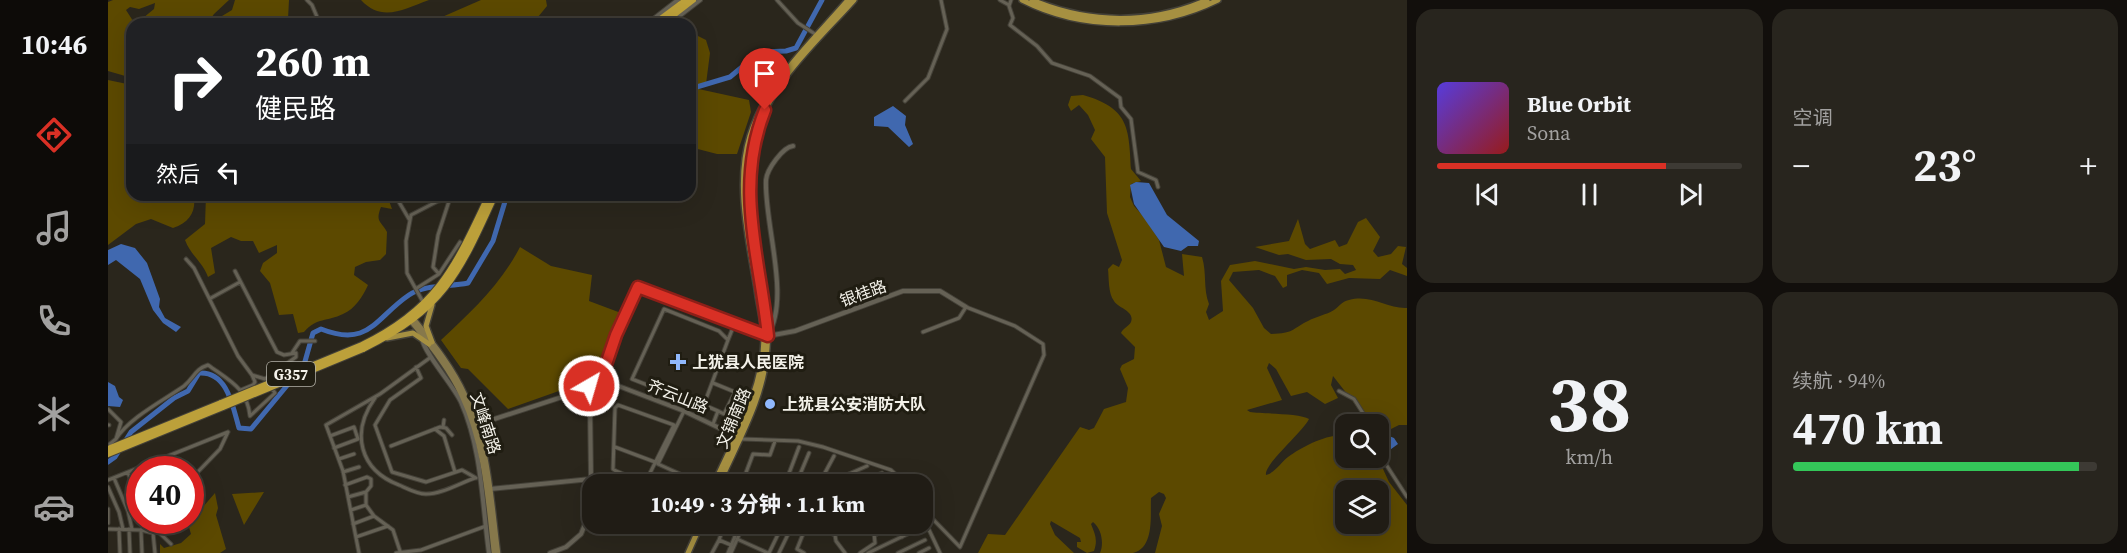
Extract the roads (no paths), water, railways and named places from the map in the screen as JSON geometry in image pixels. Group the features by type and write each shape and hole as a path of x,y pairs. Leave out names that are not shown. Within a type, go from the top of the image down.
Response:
{"highway":[{"path":"662,18 686,0"},
{"path":"670,18 693,0"},
{"name":"G357","path":"108,454 163,429 386,339 433,301 452,275 489,201"},
{"name":"G357","path":"363,347 412,319 424,304 433,301"},
{"name":"G357","path":"109,447 163,429"}],"main road":[{"name":"文锦南路","path":"766,336 745,197 748,146 755,123 769,94 848,0"},
{"name":"文锦南路","path":"723,474 759,376 766,336 750,208 749,166 754,140 773,96 854,0"},
{"path":"1022,0 1064,16 1116,24 1165,19 1218,0"},
{"path":"1032,0 1067,12 1115,19 1164,15 1207,0"},
{"path":"430,343 426,326 433,301"},
{"path":"412,319 422,337"},
{"name":"文峰南路","path":"412,319 430,343 462,396 473,426 483,478 489,489 490,525 496,553"},
{"path":"386,339 406,332 422,337 430,343"},
{"path":"686,553 695,534"}],"street":[{"path":"307,0 312,5 317,18"},
{"path":"655,18 678,0"},
{"path":"677,18 700,0"},
{"path":"777,0 798,23 817,35"},
{"path":"905,101 928,78 947,29 941,0"},
{"path":"1000,0 1009,6"},
{"path":"1011,0 1009,6 1013,18 1010,25 1037,46 1045,58 1076,73 1090,75 1120,98 1121,107 1131,119 1138,172 1145,178 1156,180 1158,187"},
{"path":"591,474 590,404 616,335 638,287 734,326 766,336 772,328 777,293 766,179 780,152 793,146"},
{"path":"424,304 407,273 406,240 411,214 438,201"},
{"path":"439,274 433,267 438,235 450,201"},
{"path":"399,202 410,221"},
{"path":"417,288 439,274 460,242"},
{"path":"186,259 210,298 238,356 252,375 253,385 240,390"},
{"path":"235,271 240,282 243,282 278,352 284,356 292,353 300,342 315,341"},
{"path":"210,298 240,282"},
{"name":"银桂路","path":"766,336 795,331 903,291 940,291 966,307"},
{"path":"923,332 959,318 966,307 1015,326 1043,344 1044,355 960,547 933,519"},
{"path":"713,383 735,392 724,414 703,405 702,407 687,402 632,379 662,310 666,309 719,331 728,340"},
{"path":"703,405 734,326"},
{"path":"422,337 473,426 490,525 489,553"},
{"path":"264,379 288,365 296,357 296,353 292,353"},
{"path":"359,553 343,472 327,423 376,397 432,356"},
{"path":"109,447 186,384 200,368 208,365 244,392 252,416 275,393 264,379 252,375"},
{"path":"416,367 421,378 390,400 377,418 375,425 382,450 392,472 426,482 463,470 483,478"},
{"path":"473,426 600,382"},
{"name":"齐云山路","path":"600,382 616,384 684,411 737,437"},
{"path":"1339,391 1354,399 1364,414"},
{"path":"376,397 369,406 361,436 362,448 374,471 387,480 423,494 432,494 483,478"},
{"path":"687,402 706,398"},
{"path":"624,474 614,470 615,408 622,405 674,425 651,474"},
{"path":"108,409 121,422 116,439"},
{"path":"680,474 658,464 684,411"},
{"path":"713,424 718,411"},
{"path":"443,427 444,420"},
{"path":"391,446 443,427 452,435"},
{"path":"330,436 354,428 358,439 334,448"},
{"path":"435,429 444,436 455,472"},
{"path":"444,436 448,430"},
{"path":"170,456 228,432 220,449 204,466"},
{"path":"737,437 798,441 891,470 895,474"},
{"path":"746,474 753,454 770,455 774,441"},
{"path":"615,447 655,462"},
{"path":"789,474 799,447"},
{"path":"800,474 809,453"},
{"path":"339,459 354,454"},
{"path":"824,474 834,456"},
{"path":"849,474 867,466"},
{"path":"343,472 359,467"},
{"path":"1388,468 1407,497"},
{"path":"108,480 126,474"},
{"path":"345,485 367,477 371,479 371,486 366,492 347,497"},
{"path":"114,478 126,506"},
{"path":"489,489 582,480"},
{"path":"108,487 119,512 120,553"},
{"path":"366,492 366,505 374,516 393,530 398,552 421,550 490,525"},
{"path":"350,511 366,505"},
{"path":"108,509 108,523"},
{"path":"353,524 374,516"},
{"path":"356,537 387,526"},
{"path":"108,529 126,529"},
{"path":"550,553 566,547 582,532"},
{"path":"130,534 130,553"},
{"path":"141,534 142,553"},
{"path":"153,534 155,553"},
{"path":"160,534 171,544"},
{"path":"712,553 721,534"},
{"path":"729,553 736,534"},
{"path":"729,553 739,534"},
{"path":"737,539 769,553 778,534"},
{"path":"779,553 788,534"},
{"path":"803,534 795,551 804,553"},
{"path":"834,534 843,553"},
{"path":"868,553 908,534"},
{"path":"931,534 940,553"},
{"path":"860,553 875,543 874,535"},
{"path":"719,540 731,544"},
{"path":"898,553 925,540"},
{"path":"919,553 929,548"}],"water":[{"path":"893,106 906,116 905,125 913,144 909,147 888,127 874,126 874,117"},
{"path":"1136,182 1149,183 1167,215 1199,241 1198,246 1188,246 1181,251 1164,247 1134,204 1130,185"},
{"path":"121,244 135,248 147,263 160,299 159,307 165,318 181,327 176,332 163,323 153,310 140,279 116,260 108,265 108,250"},
{"path":"108,382 115,386 119,397 123,400 120,407 108,406"},
{"path":"1389,436 1394,438 1398,444 1389,451"}],"waterway":[{"path":"696,87 730,77 760,52 786,51 796,48 822,0"},
{"path":"108,462 115,457 131,432 174,398 188,391 199,373 209,374 223,384 228,392 239,428 251,429 304,365 313,333 321,329 337,334 361,333 416,291 430,287 468,283 493,241 505,201"}],"place":[{"name":"上犹县人民医院","path":"678,362"},
{"name":"上犹县公安消防大队","path":"770,404"}]}
